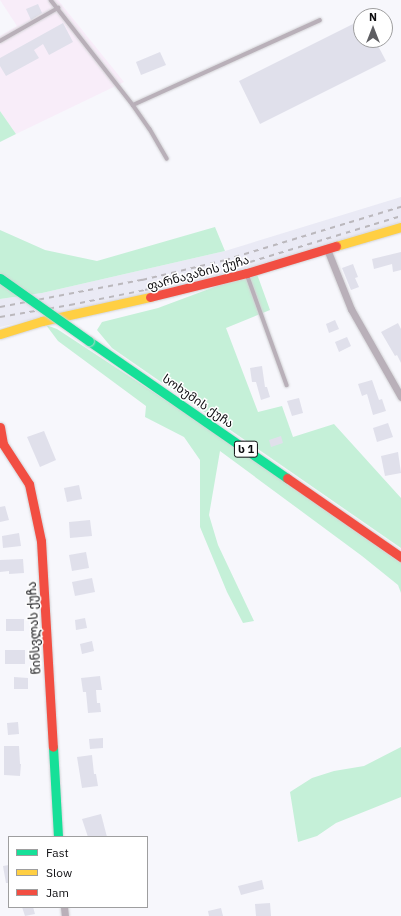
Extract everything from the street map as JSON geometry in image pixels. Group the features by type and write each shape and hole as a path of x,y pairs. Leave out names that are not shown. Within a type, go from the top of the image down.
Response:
{"main road":[{"name":"ფარნავაზის ქუჩა","path":"0,334 42,321 136,301 247,273 401,227"},
{"name":"სოხუმის ქუჩა","path":"0,278 89,342 401,557"},
{"name":"წინსვლას ქუჩა","path":"0,427 3,444 29,484 41,541 58,836"}],"street":[{"path":"327,249 351,309 401,396"}],"lane":[{"path":"51,0 133,105 150,129 166,158"},
{"path":"0,40 58,8"},
{"path":"133,105 320,20"},
{"path":"247,273 287,385"}],"shaded area":[{"path":"0,0 58,0 124,82 16,134 0,111 0,36 17,26"},
{"path":"401,197 401,222 239,271 133,299 76,309 0,327 0,299 42,293 225,251"}],"green space":[{"path":"0,111 16,134 0,142"},
{"path":"215,227 225,251 42,293 0,299 0,230 45,250 97,261"},
{"path":"257,274 270,310 226,328 258,412 282,406 293,437 334,424 401,498 401,548 112,348 97,330 102,322 158,308 217,286"},
{"path":"46,325 57,329 208,428 401,563 401,593 398,585 362,556 220,451 209,515 218,545 254,621 243,623 227,592 200,527 200,460 184,437 145,417 146,406 58,341"},
{"path":"401,747 401,797 336,823 317,836 298,842 290,792 312,778 334,771 364,766"}],"building":[{"path":"38,4 42,13 31,20 26,9"},
{"path":"63,23 73,42 49,55 43,44 34,50 39,58 6,76 0,66 0,58"},
{"path":"353,24 353,48 379,48 386,61 260,124 239,81"},
{"path":"160,52 166,65 141,75 136,62"},
{"path":"401,252 401,270 393,272 392,264 374,269 372,259"},
{"path":"353,264 358,277 355,278 359,287 351,290 342,268"},
{"path":"335,320 339,329 329,333 326,324"},
{"path":"398,323 401,329 401,363 397,355 395,356 381,332"},
{"path":"347,337 351,346 339,352 335,342"},
{"path":"262,366 265,387 267,387 270,397 261,400 256,382 252,382 250,368"},
{"path":"372,380 379,400 382,399 386,411 373,415 367,394 362,396 358,384"},
{"path":"299,398 303,413 292,416 287,401"},
{"path":"388,423 393,437 377,442 373,428"},
{"path":"44,431 56,460 40,467 27,437"},
{"path":"281,436 283,443 271,447 269,440"},
{"path":"398,452 401,473 385,476 381,456"},
{"path":"79,485 82,499 67,502 64,488"},
{"path":"5,506 9,520 0,522 0,507"},
{"path":"90,520 92,536 70,538 69,522"},
{"path":"19,533 21,546 3,548 2,536"},
{"path":"86,552 89,568 72,571 69,555"},
{"path":"23,559 24,573 9,574 9,571 0,572 0,560"},
{"path":"92,578 95,592 75,596 72,582"},
{"path":"85,618 87,628 76,630 75,620"},
{"path":"6,619 24,619 24,631 6,631"},
{"path":"92,641 94,651 82,654 80,644"},
{"path":"5,650 25,650 25,664 5,664"},
{"path":"100,676 102,690 96,690 97,703 100,703 101,712 88,713 86,692 83,692 81,678"},
{"path":"14,677 28,678 28,689 14,689"},
{"path":"18,722 19,734 8,735 7,723"},
{"path":"103,738 103,748 90,749 89,739"},
{"path":"4,746 19,746 21,764 20,776 4,775"},
{"path":"92,755 94,774 96,774 98,786 82,788 77,757"},
{"path":"101,814 107,836 88,836 82,819"},
{"path":"8,865 8,883 6,883 3,866"},
{"path":"262,880 264,889 241,895 238,886"},
{"path":"270,903 271,916 256,916 255,904"},
{"path":"22,908 33,908 35,914 25,916"},
{"path":"221,908 223,916 209,916 208,911"}],"railway":[{"path":"0,307 142,280 225,260 401,207"},
{"path":"0,317 145,290 250,262 401,216"}],"traffic: fast":[{"path":"0,278 89,341"},
{"path":"89,341 287,478"},
{"path":"53,747 58,836"}],"traffic: slow":[{"path":"336,246 401,227"},
{"path":"0,334 42,321 150,297"}],"traffic: jam":[{"path":"150,297 247,273 336,246"},
{"path":"0,427 3,444 29,484 41,541 53,747"},
{"path":"287,478 401,557"}]}
